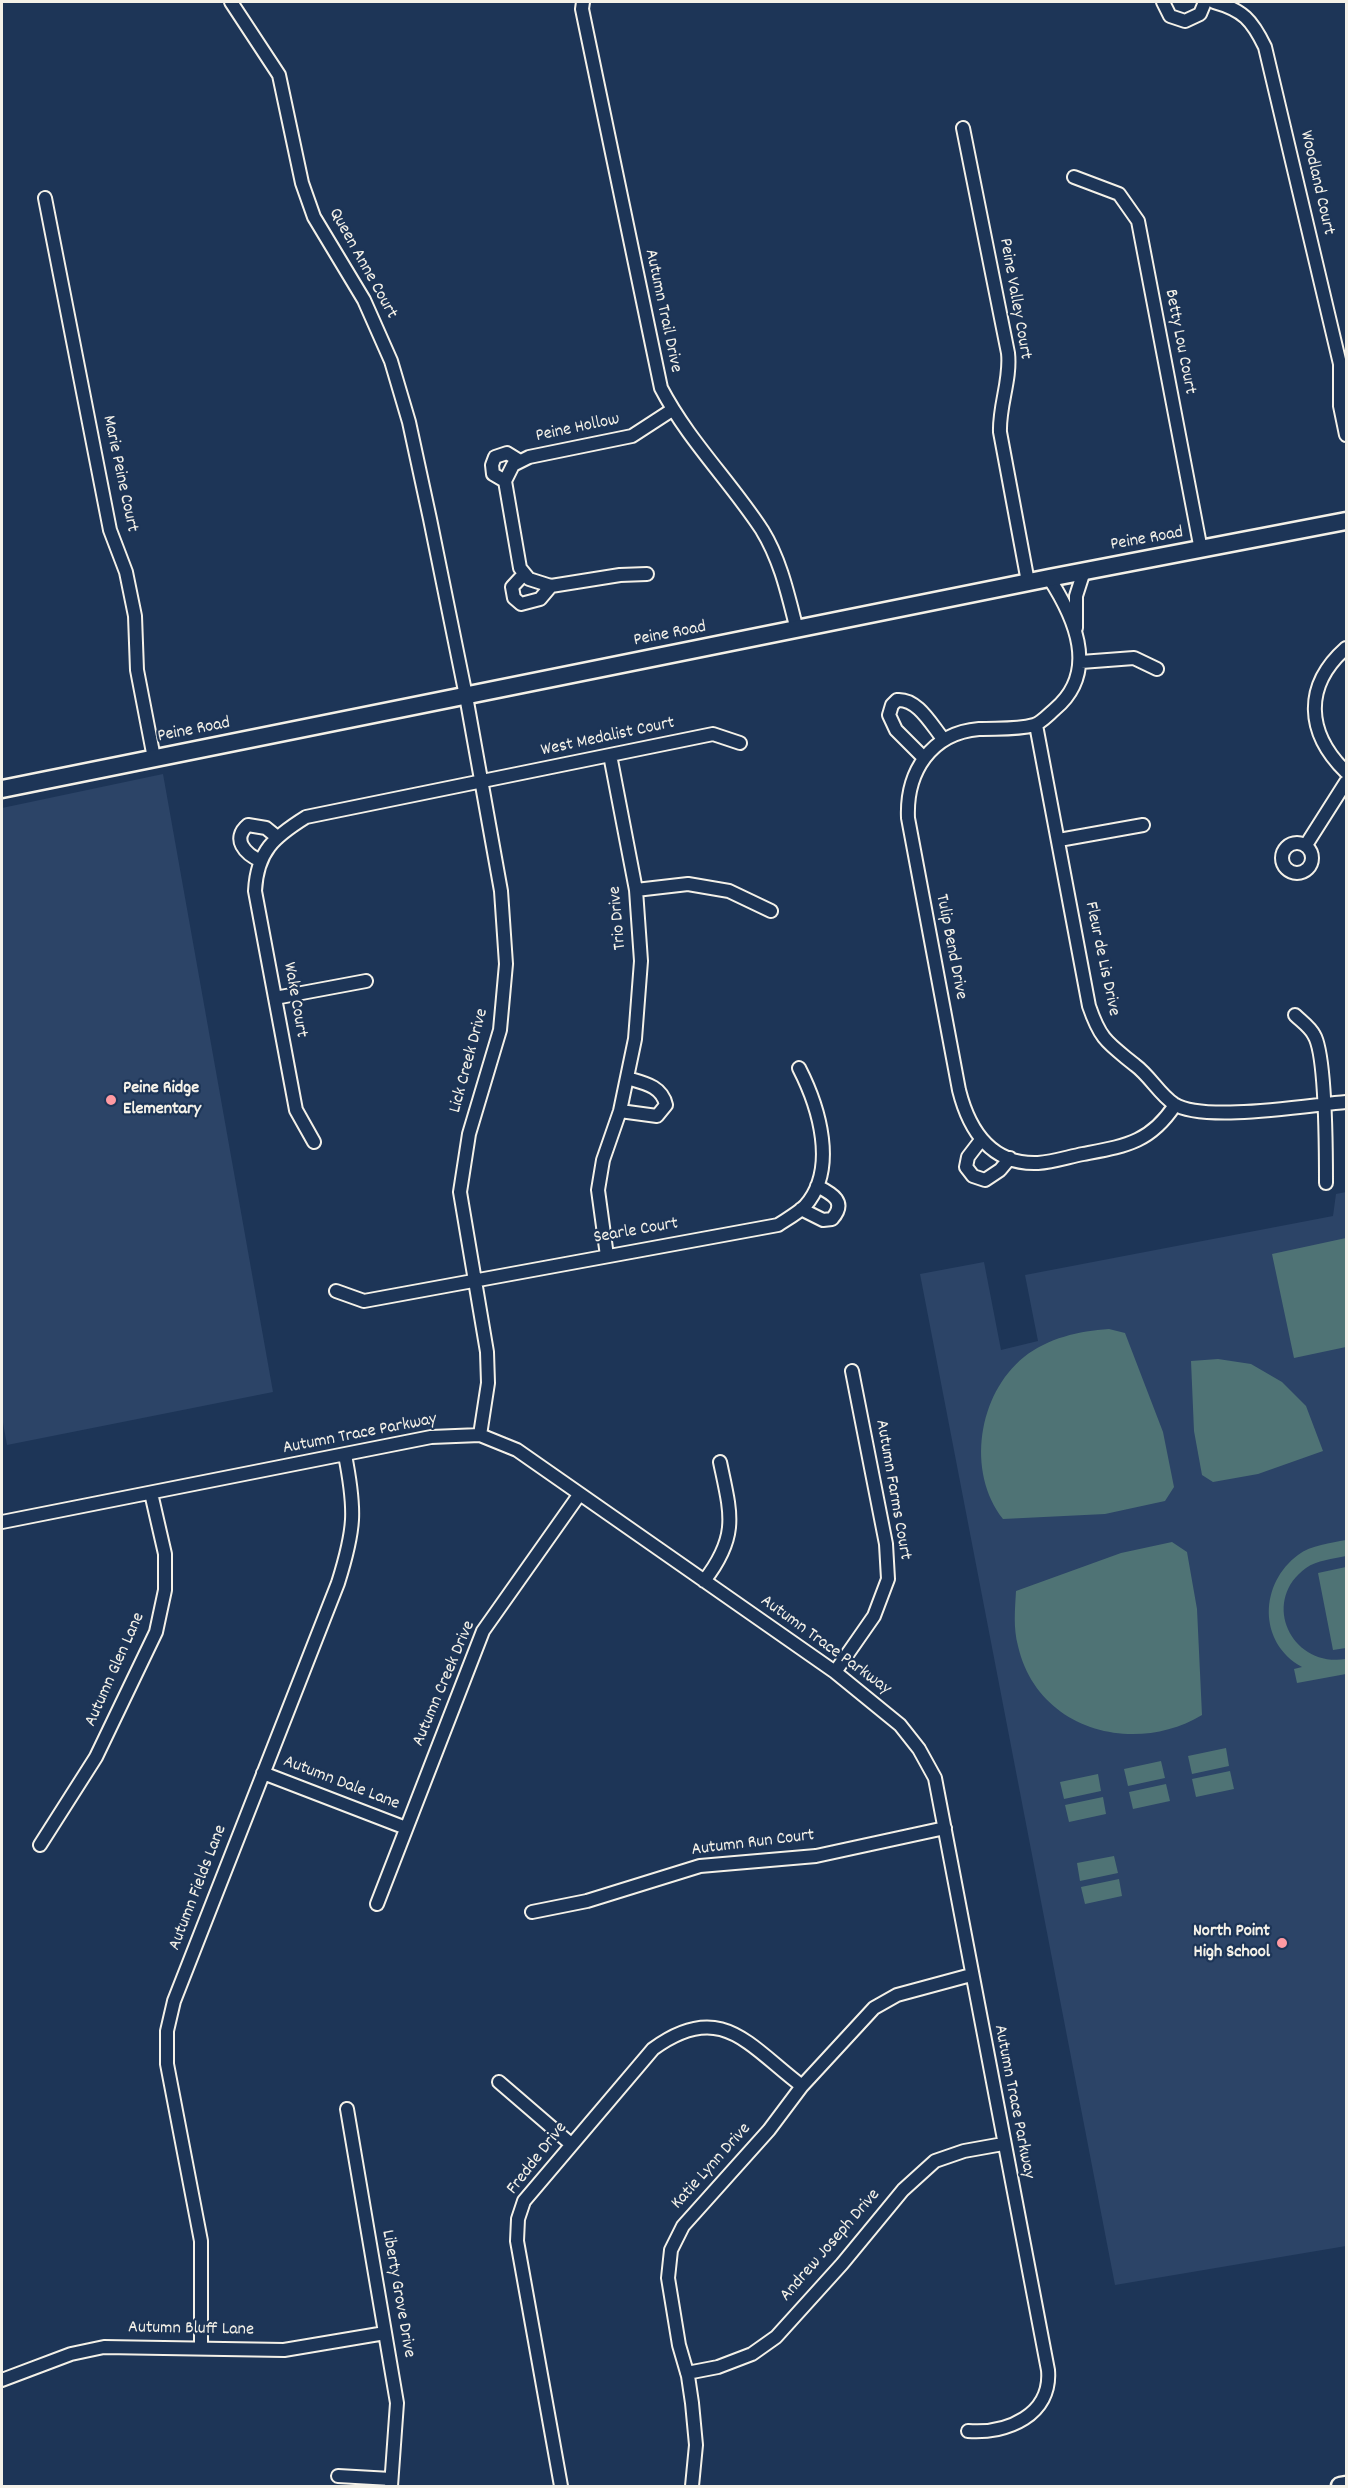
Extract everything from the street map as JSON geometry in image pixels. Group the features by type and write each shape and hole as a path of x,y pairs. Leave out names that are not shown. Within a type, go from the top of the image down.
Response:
{"street":[{"name":"Queen Anne Court","path":"231,2 279,75 302,183 315,217 364,300 391,360 409,422 466,696"},
{"name":"Autumn Trail Drive","path":"583,2 654,363 661,388 672,410 762,531 781,567 797,630"},
{"path":"1163,2 1170,16 1185,21 1200,14 1205,2"},
{"name":"Woodland Court","path":"1214,2 1236,8 1256,27 1265,47 1340,364 1340,406 1347,435"},
{"name":"Peine Valley Court","path":"963,128 1008,352 1009,376 1000,417 1000,432 1028,582"},
{"name":"Betty Lou Court","path":"1074,177 1119,194 1138,221 1201,550"},
{"name":"Marie Peine Court","path":"45,198 110,530 126,572 135,616 137,670 153,759"},
{"name":"Peine Hollow","path":"524,574 520,568 505,481 513,465 520,461 632,436 672,410"},
{"name":"Peine Hollow","path":"505,481 492,474 495,457 507,453 520,461"},
{"name":"Peine Road","path":"2,789 1028,582 1347,521"},
{"path":"1076,635 1077,596 1084,571"},
{"path":"551,586 540,599 521,604 514,598 512,587 524,574 542,586 620,575 647,574"},
{"path":"1036,725 1067,699 1081,662 1076,635 1062,598 1049,578"},
{"path":"1347,648 1334,659 1320,678 1315,706 1320,738 1333,759 1347,772"},
{"path":"1081,662 1134,658 1157,669"},
{"name":"Lick Creek Drive","path":"466,696 501,891 506,964 500,1030 469,1134 460,1192 487,1352 488,1383 480,1435"},
{"path":"923,757 896,730 889,715 897,700 912,704 944,740"},
{"name":"Tulip Bend Drive","path":"1036,725 958,732 923,757 913,776 907,798 908,818 965,1116 981,1140 1019,1162 1039,1163 1122,1146 1145,1138 1164,1122 1175,1105"},
{"name":"Fleur de Lis Drive","path":"1036,725 1089,1006 1096,1028 1111,1047 1136,1065 1175,1105"},
{"name":"West Medalist Court","path":"482,782 713,734 740,743"},
{"name":"Trio Drive","path":"607,1256 598,1190 603,1160 620,1111 636,1039 641,961 636,890 610,755"},
{"name":"Wake Court","path":"314,1142 296,1110 255,891 256,870 277,837 306,817 482,782"},
{"path":"1306,845 1347,782"},
{"path":"261,861 249,856 243,848 239,839 242,830 248,825 257,825 277,837"},
{"path":"1059,840 1143,825"},
{"path":"636,890 688,884 729,891 771,911"},
{"path":"275,998 366,981"},
{"path":"1295,1015 1315,1035 1324,1104 1326,1183"},
{"name":"Searle Court","path":"336,1291 364,1301 778,1225 801,1209 817,1186 824,1152 814,1098 799,1068"},
{"path":"620,1111 657,1116 666,1105 665,1096 651,1085 627,1078"},
{"path":"1175,1105 1204,1113 1347,1102"},
{"path":"981,1140 968,1157 966,1167 973,1176 986,1179 1000,1170 1010,1158"},
{"path":"801,1209 823,1220 832,1219 837,1213 840,1204 836,1197 817,1186"},
{"name":"Autumn Farms Court","path":"835,1672 874,1616 888,1579 886,1544 852,1371"},
{"name":"Autumn Trace Parkway","path":"2,1522 431,1437 480,1435 517,1450 835,1672 900,1725 919,1749 935,1778 970,1975 1047,2370 1048,2389 1040,2405 1022,2420 996,2429 968,2431"},
{"name":"Autumn Fields Lane","path":"201,2347 201,2241 166,2064 167,2031 174,2001 348,1552 354,1522 354,1498 345,1455"},
{"path":"704,1581 721,1559 730,1513 720,1462"},
{"name":"Autumn Glen Lane","path":"40,1845 96,1757 156,1632 165,1590 165,1554 152,1493"},
{"name":"Autumn Creek Drive","path":"377,1904 483,1631 579,1495"},
{"name":"Autumn Dale Lane","path":"263,1773 406,1828"},
{"name":"Autumn Run Court","path":"532,1912 587,1901 700,1866 816,1856 945,1828"},
{"name":"Katie Lynn Drive","path":"692,2487 696,2445 687,2373 679,2345 668,2278 671,2250 683,2226 769,2130 802,2086 874,2008 897,1995 970,1975"},
{"name":"Fredde Drive","path":"561,2487 517,2241 518,2219 524,2201 653,2049 670,2036 687,2029 707,2026 733,2031 750,2042 802,2086"},
{"path":"499,2082 571,2144"},
{"name":"Liberty Grove Drive","path":"346,2109 397,2403 391,2483"},
{"name":"Andrew Joseph Drive","path":"687,2373 718,2367 752,2354 776,2337 842,2264 903,2190 935,2162 964,2151 1003,2144"},
{"name":"Autumn Bluff Lane","path":"2,2380 70,2354 104,2347 284,2350 385,2333"},
{"path":"338,2476 391,2483"},
{"path":"1340,2487 1347,2485"}],"shaded area":[{"name":"Peine Ridge Elementary","path":"163,774 273,1392 7,1445 2,1417 2,808"},
{"path":"1346,1192 1346,2246 1115,2285 920,1274 984,1262 1001,1350 1038,1341 1025,1275 1333,1216 1336,1194"}],"green space":[{"path":"1346,1238 1346,1347 1294,1358 1272,1254"},
{"path":"1109,1329 1125,1333 1163,1432 1174,1487 1165,1501 1105,1514 1003,1519 991,1500 984,1479 981,1457 982,1434 987,1412 996,1391 1008,1373 1033,1350 1054,1340 1075,1334"},
{"path":"1218,1359 1251,1364 1282,1382 1306,1406 1323,1451 1258,1474 1213,1482 1202,1475 1194,1431 1191,1361"},
{"path":"1346,1540 1346,1556 1310,1565 1292,1582 1285,1597 1284,1614 1288,1629 1297,1643 1310,1653 1327,1659 1346,1659 1346,1674 1297,1683 1294,1669 1302,1667 1287,1656 1277,1643 1271,1628 1269,1612 1276,1581 1285,1567 1303,1552 1328,1543"},
{"path":"1172,1542 1187,1552 1197,1609 1202,1715 1175,1727 1147,1733 1119,1733 1092,1727 1067,1716 1045,1698 1029,1675 1016,1639 1016,1591 1121,1553"},
{"path":"1346,1567 1346,1648 1333,1650 1318,1573"},
{"path":"1226,1748 1229,1766 1192,1774 1188,1756"},
{"path":"1161,1761 1165,1778 1128,1786 1124,1769"},
{"path":"1230,1771 1234,1789 1196,1797 1192,1779"},
{"path":"1098,1774 1101,1791 1064,1799 1060,1782"},
{"path":"1166,1784 1170,1801 1133,1809 1129,1792"},
{"path":"1103,1797 1106,1814 1069,1822 1065,1805"},
{"path":"1114,1856 1118,1873 1080,1881 1077,1863"},
{"path":"1119,1879 1122,1896 1085,1904 1081,1887"}],"place":[{"name":"Peine Ridge Elementary","path":"111,1100"},
{"name":"North Point High School","path":"1282,1943"}]}
